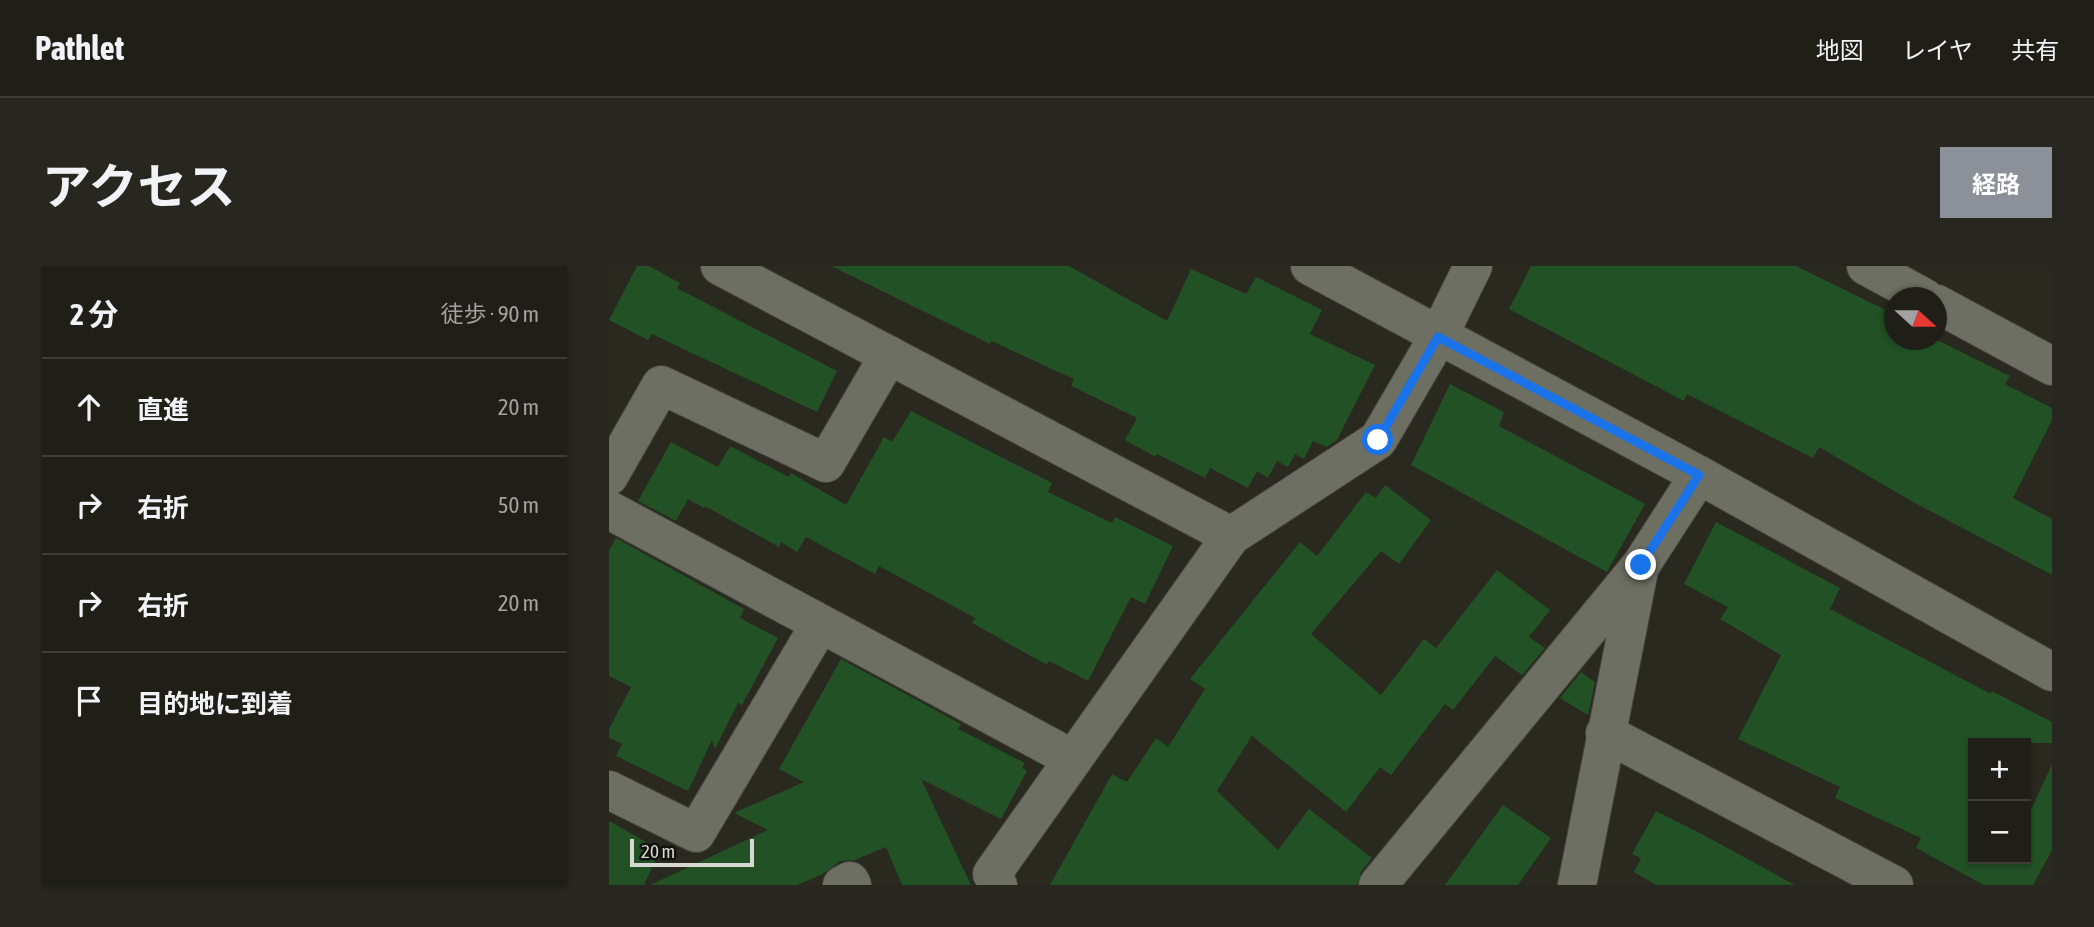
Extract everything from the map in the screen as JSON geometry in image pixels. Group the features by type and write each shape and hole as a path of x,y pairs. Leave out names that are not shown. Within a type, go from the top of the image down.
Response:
{"street":[{"path":"720,266 1231,536"},
{"path":"1310,266 1699,475 2052,672"},
{"path":"998,885 992,874 1231,536 1378,440 1438,337 1473,266"},
{"path":"1866,266 1904,287"},
{"path":"1947,309 2052,366"},
{"path":"609,476 661,385 826,463 888,355"},
{"path":"1378,885 1641,565 1699,475"},
{"path":"609,510 1073,759"},
{"path":"1577,885 1605,733 1641,565"},
{"path":"609,790 696,833 820,624"},
{"path":"1605,733 1894,885"},
{"path":"842,885 850,881 852,885"}],"building":[{"path":"637,266 649,266 680,283 677,288 837,371 817,412 652,334 648,340 609,320"},
{"path":"831,266 1069,266 1167,321 1191,269 1246,294 1256,277 1322,310 1310,334 1375,365 1337,440 1327,447 1313,441 1304,459 1295,454 1288,467 1277,461 1268,478 1257,471 1248,488 1210,468 1205,478 1157,454 1156,457 1125,440 1137,418 1071,386 1074,379 991,341 990,344"},
{"path":"1531,266 1796,266 1884,309 1884,350 1947,350 1947,345 2010,376 2005,384 2052,408 2052,420 2013,498 2052,519 2052,575 1913,502 1819,447 1813,458 1687,394 1684,401 1509,309"},
{"path":"1450,384 1504,412 1499,426 1645,504 1607,572 1411,465"},
{"path":"911,411 1052,483 1048,492 1112,523 1115,517 1173,546 1145,604 1131,597 1088,681 1049,661 1047,665 972,623 975,618 879,566 875,574 806,537 797,552 781,542 779,547 688,499 676,521 638,501 671,442 718,467 730,446 789,477 791,473 846,505 884,437 892,442"},
{"path":"1385,485 1431,520 1399,564 1381,551 1311,634 1381,695 1424,639 1436,648 1497,570 1550,610 1529,637 1545,648 1522,675 1495,656 1453,710 1445,704 1391,775 1380,767 1346,812 1252,736 1217,791 1278,850 1309,809 1372,858 1361,872 1357,885 1050,885 1112,774 1127,782 1156,738 1168,747 1205,689 1190,679 1300,542 1317,556 1366,492 1376,498"},
{"path":"1716,522 1840,588 1830,609 1991,694 1992,691 2052,722 2052,743 2031,743 2031,738 1968,738 1968,864 2031,864 2031,810 2052,764 2052,850 2033,885 1984,885 1916,848 1921,838 1835,798 1840,787 1738,739 1781,655 1720,619 1728,607 1684,584"},
{"path":"616,538 744,609 740,618 778,638 742,705 738,703 715,749 712,740 688,791 616,756 622,744 609,738 609,729 631,687 609,676 609,551"},
{"path":"841,659 961,724 958,729 1025,763 1022,768 1027,771 1001,819 921,779 971,885 902,885 886,847 855,860 840,861 823,874 797,885 650,885 768,830 734,813 804,782 779,769"},
{"path":"1581,672 1595,682 1588,715 1560,698"},
{"path":"1503,805 1551,838 1518,885 1445,885"},
{"path":"1656,811 1795,885 1656,885 1634,872 1641,858 1632,854"},
{"path":"609,821 660,850 644,885 609,885"}],"route":[{"path":"1378,440 1438,337 1699,475 1641,565"}]}
